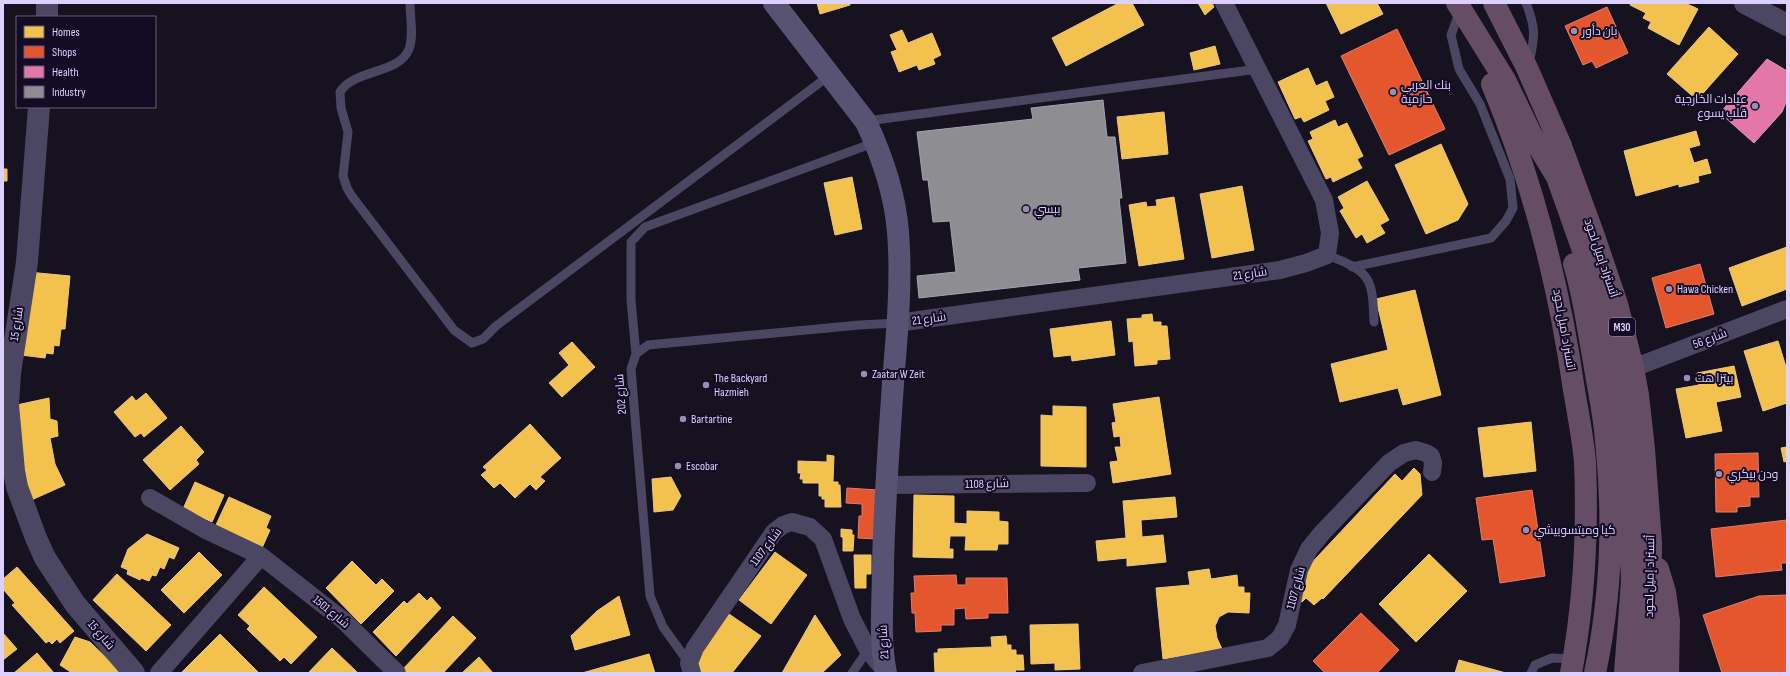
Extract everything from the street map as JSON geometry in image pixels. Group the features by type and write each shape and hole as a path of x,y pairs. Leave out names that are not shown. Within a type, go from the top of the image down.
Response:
{"highway":[{"name":"أتستراد إميل لحود","path":"1494,3 1527,68 1561,146 1617,304 1633,368 1638,395 1644,449 1651,543 1650,619 1646,673"},
{"path":"1457,6 1505,80 1532,134 1557,177 1598,298 1607,332 1617,381 1627,464 1632,581 1625,673"},
{"name":"اتستراد اميل لحود","path":"1457,6 1493,84 1521,159 1553,269 1568,346 1585,461 1586,529 1581,613 1572,666"},
{"path":"1532,134 1576,271 1587,321 1606,441 1609,482 1609,565 1602,630 1594,673"},
{"path":"1651,543 1665,592 1669,621 1669,671"}],"main road":[{"name":"شارع 21","path":"774,3 866,122 876,142 893,201 898,232 897,323 886,485 882,642 886,673"}],"street":[{"path":"47,3 47,16"},
{"path":"1224,3 1324,200 1330,234 1327,254"},
{"path":"1746,3 1787,25"},
{"name":"شارع 15","path":"39,108 27,262 10,373 8,405 14,471 17,487 45,558 75,604 134,673"},
{"name":"شارع 21","path":"897,323 1280,270 1306,263 1327,254"},
{"name":"شارع 56","path":"1633,368 1787,309"},
{"name":"شارع 1107","path":"1142,673 1268,648 1280,638 1287,625 1299,570 1309,549 1322,533 1389,463 1404,453 1416,450 1426,452 1434,463 1432,472"},
{"name":"شارع 1108","path":"886,485 1087,482"},
{"name":"شارع 1501","path":"150,498 204,529 261,556 344,621 397,673"},
{"name":"شارع 1107","path":"690,668 695,648 774,532 783,525 792,522 810,527 823,539 852,619 868,650 886,673"},
{"path":"159,673 261,556"}],"lane":[{"path":"410,3 411,40 406,56 397,62 347,82 340,92 341,108 348,132 344,176 347,188 351,195 449,324 459,334 472,343 483,339 496,326 830,75"},
{"path":"1526,3 1532,20 1534,39 1527,68"},
{"path":"1352,267 1491,238 1506,222 1513,208 1510,179 1480,104 1459,68 1451,35 1457,6"},
{"path":"866,122 1258,69"},
{"name":"شارع 202","path":"690,668 663,627 650,596 631,369 636,354 631,300 632,242 645,227 876,142"},
{"path":"1327,254 1352,267 1368,279 1371,289 1374,322"},
{"path":"636,354 648,345 859,325 897,323"},
{"path":"852,673 868,650"},
{"path":"1531,673 1535,665 1552,658 1572,666"}],"building: Homes":[{"path":"817,3 850,3 850,5 820,14"},
{"path":"1119,3 1132,3 1144,25 1066,66 1052,38"},
{"path":"1198,3 1212,3 1214,7 1205,15"},
{"path":"1326,3 1377,3 1383,14 1341,34"},
{"path":"1631,3 1685,3 1698,9 1679,45 1648,28 1651,22 1643,18 1646,13 1630,5"},
{"path":"1709,27 1738,54 1697,100 1667,74"},
{"path":"902,30 908,43 932,33 941,55 933,59 935,64 919,70 917,65 899,72 891,52 897,50 890,35"},
{"path":"1215,46 1220,64 1194,70 1190,53"},
{"path":"1308,68 1316,86 1327,81 1334,97 1325,101 1329,110 1304,122 1301,117 1295,119 1278,82"},
{"path":"1164,112 1168,154 1122,159 1117,117"},
{"path":"1335,120 1338,127 1347,123 1363,156 1357,159 1362,168 1333,182 1331,177 1326,179 1308,141 1313,139 1310,132"},
{"path":"1696,131 1700,145 1689,148 1694,163 1707,159 1711,173 1698,176 1699,182 1679,187 1679,184 1636,196 1624,151"},
{"path":"1441,144 1468,204 1458,220 1426,234 1395,165"},
{"path":"3,169 7,169 7,181 3,181"},
{"path":"852,177 862,229 835,235 824,183"},
{"path":"1367,181 1389,220 1380,225 1385,233 1367,243 1362,234 1356,238 1340,211 1344,208 1338,197"},
{"path":"1242,186 1254,250 1212,258 1200,194"},
{"path":"1174,197 1184,259 1139,266 1129,205 1146,202 1147,207 1157,206 1156,200"},
{"path":"1787,247 1787,289 1742,306 1729,268"},
{"path":"28,272 70,276 65,329 61,329 59,346 54,345 53,354 46,353 45,358 21,355"},
{"path":"1415,290 1441,395 1403,405 1398,388 1340,402 1331,364 1388,350 1376,299"},
{"path":"1152,314 1153,322 1161,322 1161,326 1167,326 1170,359 1157,360 1157,364 1135,366 1133,341 1129,342 1127,319 1142,318 1142,315"},
{"path":"1111,321 1115,355 1072,361 1071,355 1054,357 1050,329"},
{"path":"1778,341 1787,370 1787,403 1763,411 1744,351"},
{"path":"572,342 595,367 562,397 549,383 569,365 559,353"},
{"path":"1734,366 1741,397 1716,402 1722,431 1686,438 1676,389 1699,385 1697,373"},
{"path":"146,393 167,418 144,437 141,433 135,437 114,412 132,396 136,401"},
{"path":"1159,397 1171,474 1113,483 1110,462 1118,461 1115,447 1121,447 1120,436 1114,437 1112,423 1116,422 1113,404"},
{"path":"49,398 50,419 57,421 58,436 50,438 55,464 65,485 27,502 12,406"},
{"path":"1053,406 1086,407 1086,467 1041,466 1041,415 1053,416"},
{"path":"1531,422 1536,471 1484,477 1478,428"},
{"path":"530,424 561,458 540,477 545,481 536,490 530,484 515,498 500,483 494,488 481,475 487,470 483,467"},
{"path":"181,426 204,452 196,460 199,464 170,490 143,460"},
{"path":"1787,447 1787,461 1784,462 1781,448"},
{"path":"827,455 834,456 833,482 838,482 838,485 840,485 841,507 825,507 825,499 822,499 822,496 819,496 819,483 803,483 803,479 800,479 801,473 798,473 798,461 827,462"},
{"path":"1414,468 1420,474 1422,495 1323,599 1322,598 1314,605 1306,598 1302,602 1296,597 1307,586 1300,580 1303,572 1395,474 1402,481"},
{"path":"671,477 681,496 673,510 654,512 652,479"},
{"path":"195,482 224,495 212,522 183,509"},
{"path":"914,495 954,496 954,523 967,524 967,511 999,512 999,521 1008,522 1008,544 998,544 997,550 965,550 966,536 950,536 949,549 953,549 953,558 913,557"},
{"path":"229,497 271,516 266,528 270,530 262,548 215,527"},
{"path":"1175,497 1177,517 1141,520 1142,537 1163,535 1166,562 1127,566 1127,558 1098,561 1096,541 1126,538 1123,501"},
{"path":"841,529 852,530 852,535 854,535 853,551 843,551 843,537 841,537"},
{"path":"147,534 179,548 174,559 169,557 164,569 160,567 156,576 152,575 149,581 141,578 140,580 127,574 128,570 121,567 128,549"},
{"path":"199,552 222,575 184,613 161,590"},
{"path":"775,552 807,575 771,624 739,600"},
{"path":"1429,554 1467,591 1416,642 1379,604"},
{"path":"854,555 871,555 871,574 866,574 866,588 855,588"},
{"path":"352,561 376,585 382,579 394,591 361,624 326,588"},
{"path":"17,567 74,631 60,643 57,639 52,644 49,641 46,643 12,605 15,603 3,589 3,579"},
{"path":"1209,569 1211,579 1237,575 1238,587 1244,587 1244,593 1250,593 1249,613 1228,612 1219,617 1215,626 1217,638 1222,649 1163,659 1156,588 1190,585 1188,572"},
{"path":"117,574 171,625 146,651 93,600"},
{"path":"264,587 317,637 291,664 284,657 280,661 247,629 250,626 238,615"},
{"path":"419,593 427,601 431,597 441,608 396,656 373,632 404,601 407,604"},
{"path":"619,596 630,635 575,650 571,636 597,611"},
{"path":"729,614 761,636 732,673 696,673 693,664"},
{"path":"815,615 841,655 822,673 782,673"},
{"path":"453,616 476,638 443,673 407,673 403,669"},
{"path":"1078,624 1080,669 1055,670 1055,663 1031,664 1030,625"},
{"path":"3,633 17,649 3,660"},
{"path":"220,634 259,673 181,673"},
{"path":"1006,636 1007,645 1011,645 1011,650 1016,650 1016,655 1023,655 1024,670 1015,670 1016,673 935,673 934,653 938,653 938,649 992,647 991,637"},
{"path":"75,637 90,642 122,673 72,673 60,665"},
{"path":"332,648 358,673 308,673"},
{"path":"37,653 54,673 14,673"},
{"path":"649,654 655,673 582,673"},
{"path":"479,657 493,673 462,673"},
{"path":"1459,660 1506,673 1455,673"}],"building: Shops":[{"path":"1607,7 1628,53 1596,68 1592,61 1583,65 1565,26"},
{"name":"بنك العربي حازمية","path":"1397,29 1445,129 1389,155 1341,56"},
{"path":"1700,264 1714,314 1666,328 1652,278"},
{"path":"1758,453 1759,497 1750,497 1750,506 1737,507 1737,512 1716,512 1715,454"},
{"path":"847,488 878,490 876,539 858,538 859,516 862,516 862,504 846,503"},
{"path":"1532,490 1545,576 1500,583 1493,539 1482,540 1476,498"},
{"path":"1787,520 1787,563 1781,563 1782,570 1716,577 1711,529"},
{"path":"956,575 957,585 966,585 966,578 1007,578 1008,613 988,613 988,618 966,619 965,608 954,609 954,625 941,625 941,631 916,632 915,613 912,613 911,593 915,593 914,576"},
{"path":"1787,595 1787,673 1722,673 1703,615 1759,596"},
{"path":"1361,613 1399,650 1377,673 1325,673 1313,661"}],"building: Health":[{"name":"عيادات الخارجية قلب يسوع","path":"1767,59 1787,71 1787,100 1782,112 1754,143 1720,113"}],"building: Industry":[{"name":"ببسي","path":"1103,100 1107,137 1115,137 1122,198 1119,198 1126,263 1078,268 1080,280 919,298 917,276 956,272 950,221 933,222 928,180 923,180 917,132 1033,119 1031,108"}],"place":[{"name":"بان دأور","path":"1574,31"},
{"name":"بنك العربي حازمية","path":"1393,92"},
{"name":"عيادات الخارجية قلب يسوع","path":"1755,106"},
{"name":"ببسي","path":"1026,209"},
{"name":"Hawa Chicken","path":"1669,289"},
{"name":"Zaatar W Zeit","path":"864,374"},
{"name":"بيتزا هت","path":"1687,378"},
{"name":"The Backyard Hazmieh","path":"706,385"},
{"name":"Bartartine","path":"683,419"},
{"name":"Escobar","path":"678,466"},
{"name":"ودن بيكري","path":"1719,474"},
{"name":"كيا وميتسوبيشي","path":"1526,530"}]}
